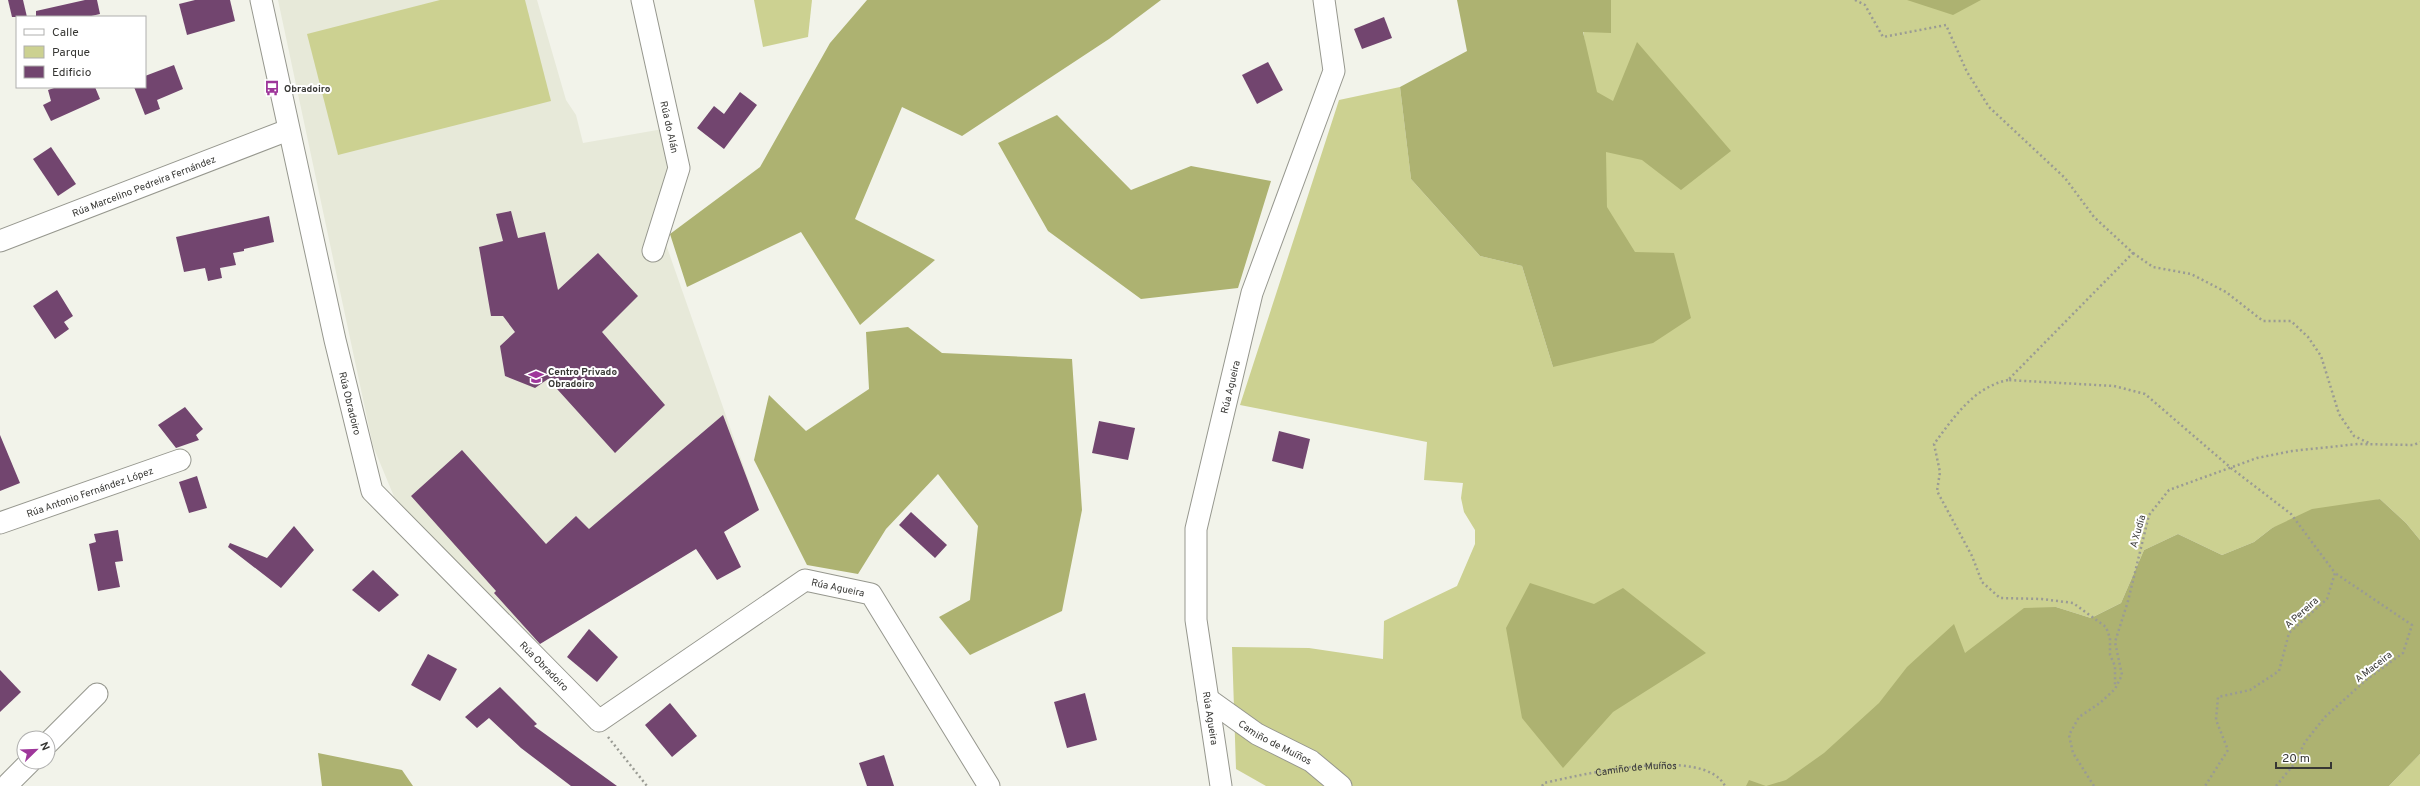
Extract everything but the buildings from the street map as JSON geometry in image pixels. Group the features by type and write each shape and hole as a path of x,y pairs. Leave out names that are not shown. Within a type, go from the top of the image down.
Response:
{"street":[{"name":"Rúa Obradoiro","path":"261,0 288,130 335,340 372,491 598,721"},
{"name":"Rúa do Alán","path":"642,0 679,168 653,251"},
{"name":"Rúa Agueira","path":"1221,786 1196,620 1196,529 1252,293 1334,71 1324,0"},
{"name":"Rúa Marcelino Pedreira Fernández","path":"3,236 288,130"},
{"name":"Rúa Antonio Fernández López","path":"0,523 180,460"},
{"name":"Rúa Agueira","path":"598,721 805,580 871,594 989,786"},
{"path":"56,735 97,694"},
{"name":"Camiño de Muíños","path":"1208,699 1257,734 1311,760 1341,786"},
{"path":"6,786 22,770"}],"path":[{"path":"1855,0 1865,5 1883,37 1946,25 1967,72 1989,107 2065,178 2094,217 2133,253 2153,267 2191,274 2226,292 2263,321 2291,321 2308,337 2321,356 2339,414 2354,436 2373,445"},
{"path":"2008,380 2133,253"},
{"path":"2115,689 2115,666 2110,655 2110,638 2106,627 2073,603 2042,598 2000,598 1982,582 1972,556 1936,491 1940,472 1934,444 1962,406 1994,383 2008,380 2114,386 2145,394 2231,468 2291,514 2335,573"},
{"name":"A Xudía","path":"2094,786 2073,753 2069,735 2079,717 2100,703 2115,689 2122,675 2115,642 2128,601 2149,515 2169,490 2257,458 2292,451 2358,444 2414,445 2420,442"},
{"name":"A Pereira","path":"2205,786 2228,750 2216,720 2218,697 2250,690 2279,670 2289,633 2328,599 2335,573"},
{"name":"A Maceira","path":"2276,786 2294,763 2305,742 2325,717 2366,680 2403,653 2412,625 2335,573"},
{"path":"598,721 606,734 647,786"},
{"name":"Camiño de Muíños","path":"1542,786 1544,783 1587,773 1651,765 1693,766 1722,779 1725,786"}],"shaded area":[{"name":"Centro Privado Obradoiro","path":"278,0 537,0 566,100 576,115 583,143 663,129 672,159 662,233 759,510 538,645 400,511 373,446"}],"green space":[{"path":"440,0 525,0 551,101 338,155 307,34"},
{"path":"754,0 812,0 808,37 763,47"},
{"path":"867,0 1161,0 1109,39 962,136 902,107 855,219 935,260 860,325 801,232 687,287 670,234 760,167 830,43"},
{"path":"1457,0 1611,0 1611,33 1583,32 1597,92 1613,101 1637,42 1731,151 1681,190 1642,160 1606,152 1607,207 1635,252 1674,253 1691,318 1653,343 1553,367 1522,266 1480,256 1411,179 1400,87 1467,51"},
{"path":"1579,0 2420,0 2420,540 2406,523 2380,499 2272,528 2254,542 2222,555 2178,534 2144,550 2121,603 2091,618 2056,607 2010,786 1266,786 1236,769 1232,647 1309,648 1383,659 1384,621 1457,586 1475,544 1475,530 1464,512 1461,498 1463,483 1424,480 1427,442 1240,405 1339,100 1400,87 1411,179 1480,256 1522,266 1553,367 1607,207"},
{"path":"1907,0 1981,0 1953,15"},
{"path":"1057,115 1131,190 1191,166 1271,181 1238,288 1141,299 1048,231 998,143"},
{"path":"908,327 942,353 1072,359 1082,510 1062,611 970,655 939,617 970,600 978,526 938,474 886,529 858,574 807,565 754,460 769,395 806,431 869,389 866,332"},
{"path":"2380,499 2406,523 2420,540 2420,754 2389,786 1766,786 1786,780 1824,753 1879,703 1907,667 1954,624 1965,653 2024,608 2056,607 2091,618 2121,603 2144,550 2178,534 2222,555 2254,542 2272,528 2312,509"},
{"path":"1530,583 1594,604 1623,588 1706,653 1613,712 1563,768 1522,718 1506,628"},
{"path":"318,753 402,770 413,786 322,786"},
{"path":"2420,754 2420,786 2389,786 2416,758"},
{"path":"1749,780 1766,786 1746,786"}],"place":[{"name":"Obradoiro","path":"272,88"},
{"name":"Centro Privado Obradoiro","path":"536,377"}]}
